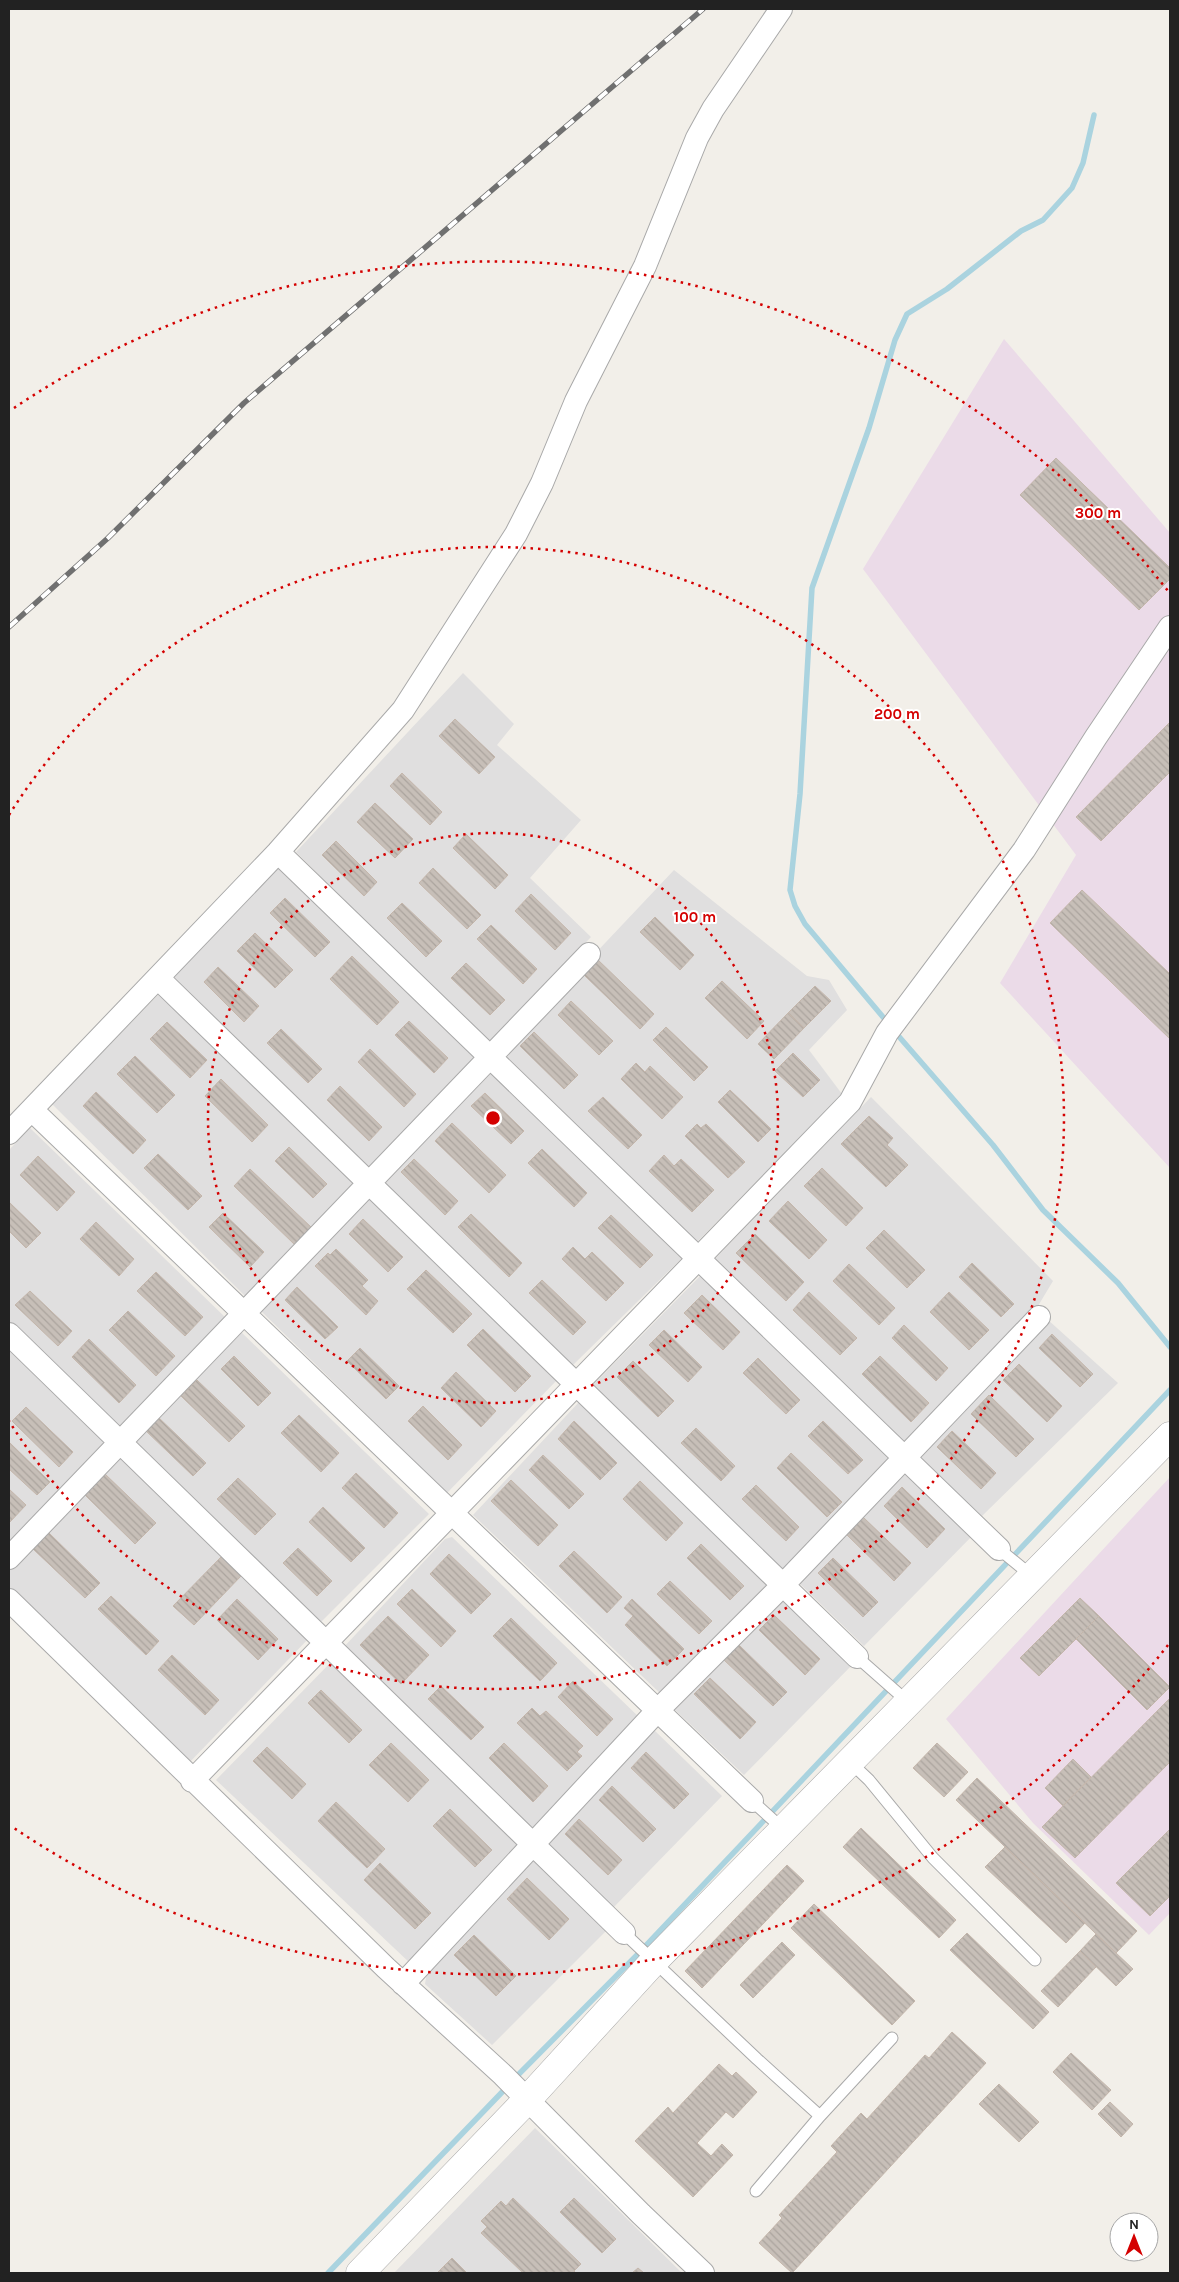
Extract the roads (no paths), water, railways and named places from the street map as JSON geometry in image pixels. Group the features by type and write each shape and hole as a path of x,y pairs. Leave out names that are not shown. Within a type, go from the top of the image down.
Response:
{"street":[{"path":"9,1133 159,979 278,852 403,710 516,534 542,483 576,401 645,266 697,138 713,109 781,9"},
{"path":"192,1781 850,1102 892,1027 1024,850 1096,737 1170,627"},
{"path":"278,852 1002,1551"},
{"path":"9,1558 589,954"},
{"path":"159,979 857,1657"},
{"path":"32,1110 755,1804"},
{"path":"403,1984 657,1711 783,1585 1039,1317"},
{"path":"9,1334 628,1937"},
{"path":"360,2273 514,2087 650,1956 778,1824 850,1762 902,1697 1028,1572 1170,1436"},
{"path":"9,1600 192,1781 403,1984 514,2087 703,2273"}],"lane":[{"path":"1002,1551 1028,1572"},
{"path":"857,1657 902,1697"},
{"path":"850,1762 869,1780 933,1858 1035,1960"},
{"path":"755,1804 778,1824"},
{"path":"628,1937 820,2116"},
{"path":"756,2190 820,2116 892,2038"}],"waterway":[{"path":"888,1023 805,924 795,906 790,890 800,794 812,588 869,428 895,340 907,314 947,289 1021,231 1043,220 1072,188 1083,163 1094,115"},
{"path":"895,1032 993,1145 1043,1210 1118,1283 1170,1347"},
{"path":"513,2080 638,1954 1170,1390"},
{"path":"328,2273 507,2087"}],"railway":[{"path":"9,627 108,538 244,403 703,9"}]}
